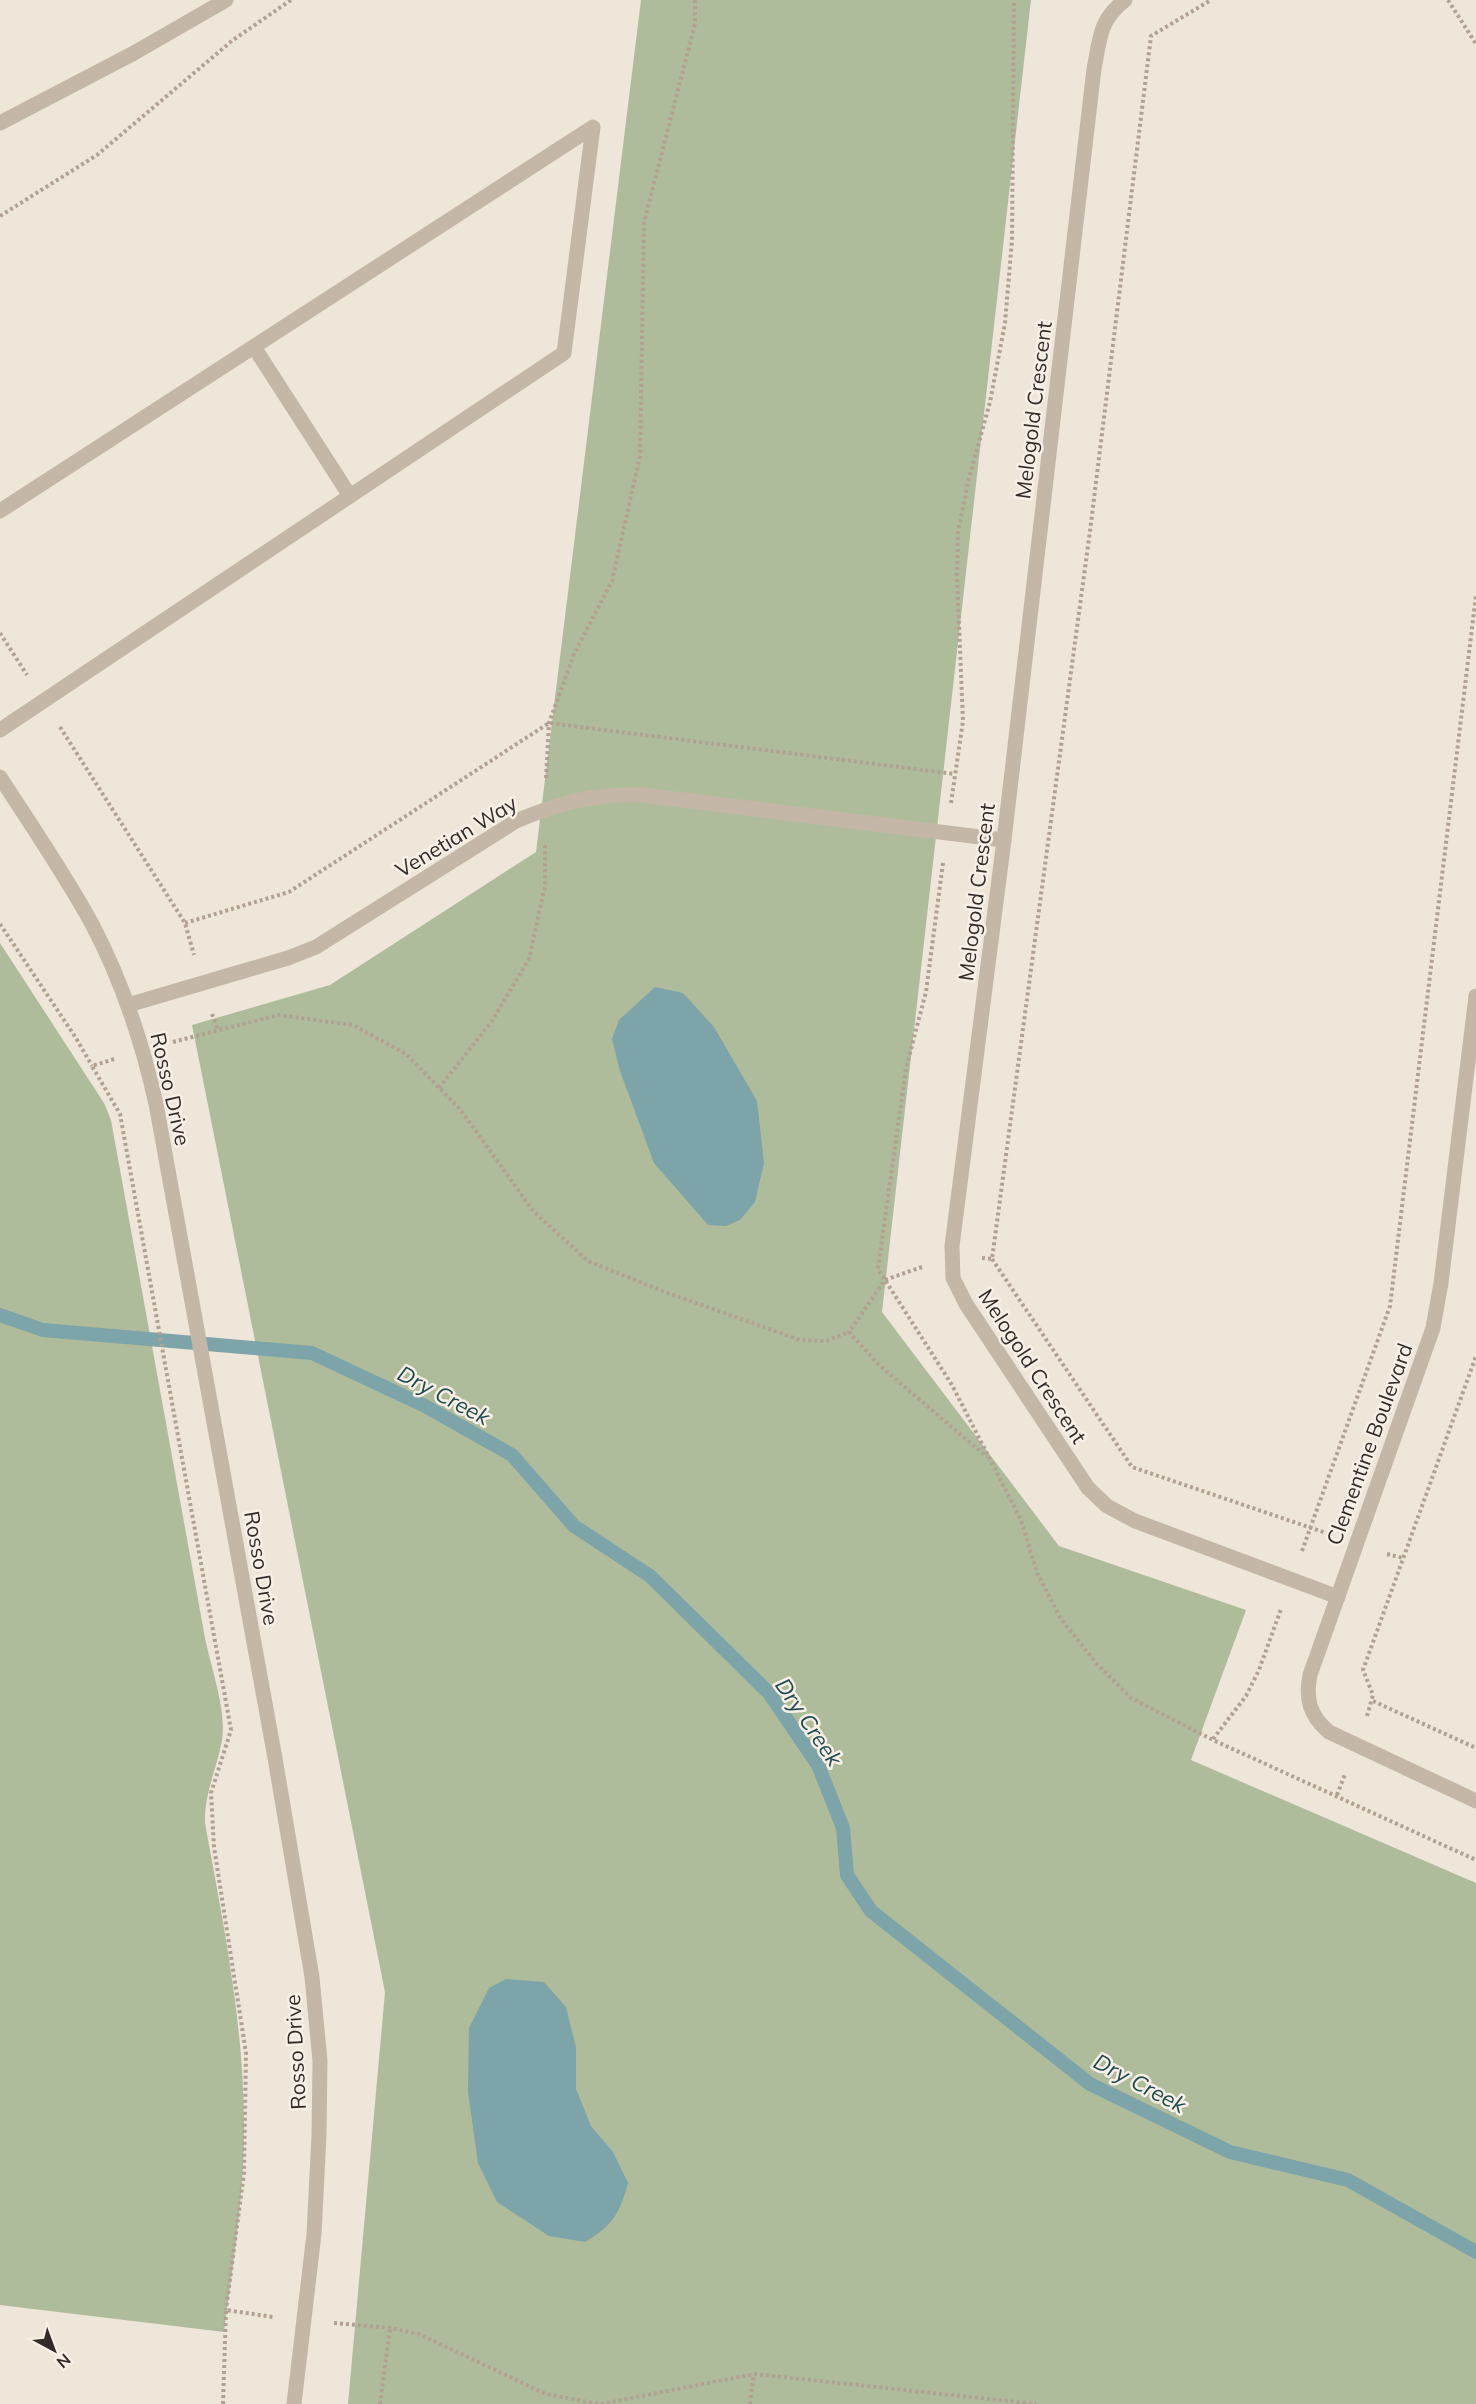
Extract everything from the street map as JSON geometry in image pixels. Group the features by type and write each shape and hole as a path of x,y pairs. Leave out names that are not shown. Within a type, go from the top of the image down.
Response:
{"street":[{"path":"0,123 134,53 226,0"},
{"name":"Melogold Crescent","path":"1125,0 1114,8 1102,26 1094,69 1004,840 952,1245 953,1278 966,1304 1088,1488 1107,1506 1134,1521 1338,1597"},
{"path":"0,511 593,127 564,353 0,730"},
{"path":"254,346 350,496"},
{"name":"Rosso Drive","path":"0,777 66,879 92,925 128,1005 144,1050 238,1554 312,1977 320,2061 314,2234 294,2404"},
{"name":"Venetian Way","path":"128,1005 288,958 316,947 516,821 545,808 578,799 604,795 643,795 1004,840"},
{"name":"Clementine Boulevard","path":"1476,996 1442,1271 1432,1328 1306,1690 1308,1703 1320,1724 1340,1739 1476,1801"}],"path":[{"path":"0,216 97,155 233,40 291,0"},
{"path":"439,1088 492,1021 529,959 545,886 545,808 549,723 574,654 612,581 640,456 644,222 695,24 695,0"},
{"path":"1014,0 1012,240 1005,323 990,402 968,482 958,532 957,577 963,721 926,992 906,1068 878,1269 952,1384 1021,1520 1037,1573 1061,1619 1097,1665 1131,1698 1212,1740 1476,1860"},
{"path":"1210,0 1151,36 1088,542 992,1259 1132,1467 1311,1528"},
{"path":"1448,0 1476,44"},
{"path":"1212,1740 1246,1696 1274,1634 1291,1578 1390,1306 1476,595"},
{"path":"0,633 186,923 202,984 218,1030"},
{"path":"0,924 76,1038 120,1114 231,1730 211,1793 214,1847 246,2053 244,2173 226,2310"},
{"path":"92,1066 278,1015 352,1024 406,1054 460,1110 534,1212 588,1261 665,1292 800,1340 826,1341 849,1332 885,1280 952,1256 992,1259"},
{"path":"849,1332 879,1365 990,1459"},
{"path":"1337,1795 1373,1701 1373,1695 1363,1670 1476,1356"},
{"path":"1373,1701 1476,1748"},
{"path":"380,2404 390,2328 419,2334 546,2394 599,2404 754,2374 1036,2404"},
{"path":"750,2404 754,2374"}],"green space":[{"path":"641,0 1031,0 882,1312 1059,1546 1246,1610 1191,1760 1476,1883 1476,2404 348,2404 385,1992 192,1025 330,985 536,852"},
{"path":"0,943 104,1103 111,1120 205,1638 220,1703 222,1740 209,1791 205,1823 236,2008 244,2120 244,2147 235,2253 224,2332 0,2305"}],"water":[{"path":"655,987 683,993 714,1027 757,1101 764,1163 755,1202 740,1220 726,1226 708,1225 654,1163 620,1071 612,1039 619,1020"},
{"path":"506,1979 544,1982 566,2007 576,2047 576,2089 591,2126 613,2152 628,2183 614,2218 585,2242 549,2236 497,2202 478,2163 468,2092 469,2028 489,1988"}],"waterway":[{"name":"Dry Creek","path":"0,1315 43,1330 312,1353 425,1406 512,1455 574,1526 650,1576 769,1693 818,1765 843,1828 847,1875 871,1911 1090,2084 1230,2152 1348,2180 1476,2252"}]}
